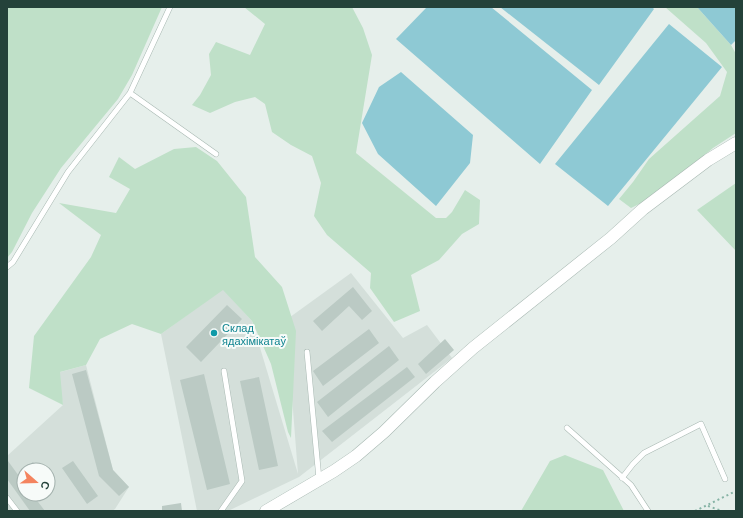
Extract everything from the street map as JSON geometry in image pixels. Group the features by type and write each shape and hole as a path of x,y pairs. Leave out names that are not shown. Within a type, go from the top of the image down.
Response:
{"street":[{"path":"266,511 356,456 384,432 435,382 474,348 611,238 643,209 708,160 736,143"}],"lane":[{"path":"7,267 13,262 68,172 130,93 170,7"},
{"path":"130,93 216,154"},
{"path":"307,352 319,480"},
{"path":"221,511 242,481 224,371"},
{"path":"622,478 644,453 701,424 725,479"},
{"path":"567,428 635,491 648,511"},
{"path":"7,498 17,511"}],"path":[{"path":"695,511 736,491"},
{"path":"707,505 722,511"}],"shaded area":[{"path":"351,273 403,338 427,325 452,358 299,477 228,511 197,511 161,334 223,289 252,321 298,474 286,320"},
{"path":"86,365 113,470 129,487 115,509 112,511 7,511 7,456 63,405 57,373"}],"green space":[{"path":"7,7 162,7 132,75 118,99 61,168 32,213 12,252 7,258"},
{"path":"244,7 352,7 363,28 372,55 356,153 436,218 446,218 452,212 465,190 480,200 479,224 462,234 439,260 411,275 420,311 394,322 370,288 371,273 327,235 314,216 321,183 312,156 291,145 272,132 265,104 255,97 235,102 210,113 192,105 200,95 211,75 209,54 216,42 250,55 265,24"},
{"path":"665,7 697,7 731,45 736,54 736,133 713,148 656,196 631,208 619,199 649,159 720,96 727,72 706,43"},
{"path":"196,147 217,161 246,197 255,257 282,287 296,331 291,438 288,432 271,364 252,321 223,290 161,334 132,324 100,339 86,365 60,372 63,405 29,388 34,336 91,257 101,235 59,203 116,213 130,189 109,177 119,157 135,169 174,149"},
{"path":"736,183 736,251 697,210"},
{"path":"565,455 603,470 624,511 521,511 550,461"}],"water":[{"path":"427,7 491,7 592,90 540,164 396,39"},
{"path":"500,7 652,7 654,9 599,85"},
{"path":"697,7 736,7 736,40 731,45"},
{"path":"669,24 722,67 608,206 555,164"},
{"path":"401,72 473,135 470,163 436,206 378,154 362,123 379,87"}],"building":[{"path":"353,287 372,311 362,320 349,306 322,331 313,321"},
{"name":"Склад ядахімікатаў","path":"227,305 242,319 201,362 186,347"},
{"path":"369,329 379,343 323,386 313,371"},
{"path":"445,339 454,350 426,374 418,364"},
{"path":"389,346 399,360 328,417 317,402"},
{"path":"407,367 415,377 332,442 322,431"},
{"path":"86,370 113,470 129,487 119,496 99,476 72,374"},
{"path":"204,374 230,484 207,490 180,380"},
{"path":"259,377 278,466 259,470 240,381"},
{"path":"8,461 16,472 16,492 7,479"},
{"path":"73,461 98,496 87,504 62,468"},
{"path":"24,502 38,502 45,511 30,511"},
{"path":"181,503 182,511 162,511 162,506"}],"place":[{"name":"Склад ядахімікатаў","path":"214,333"}]}
